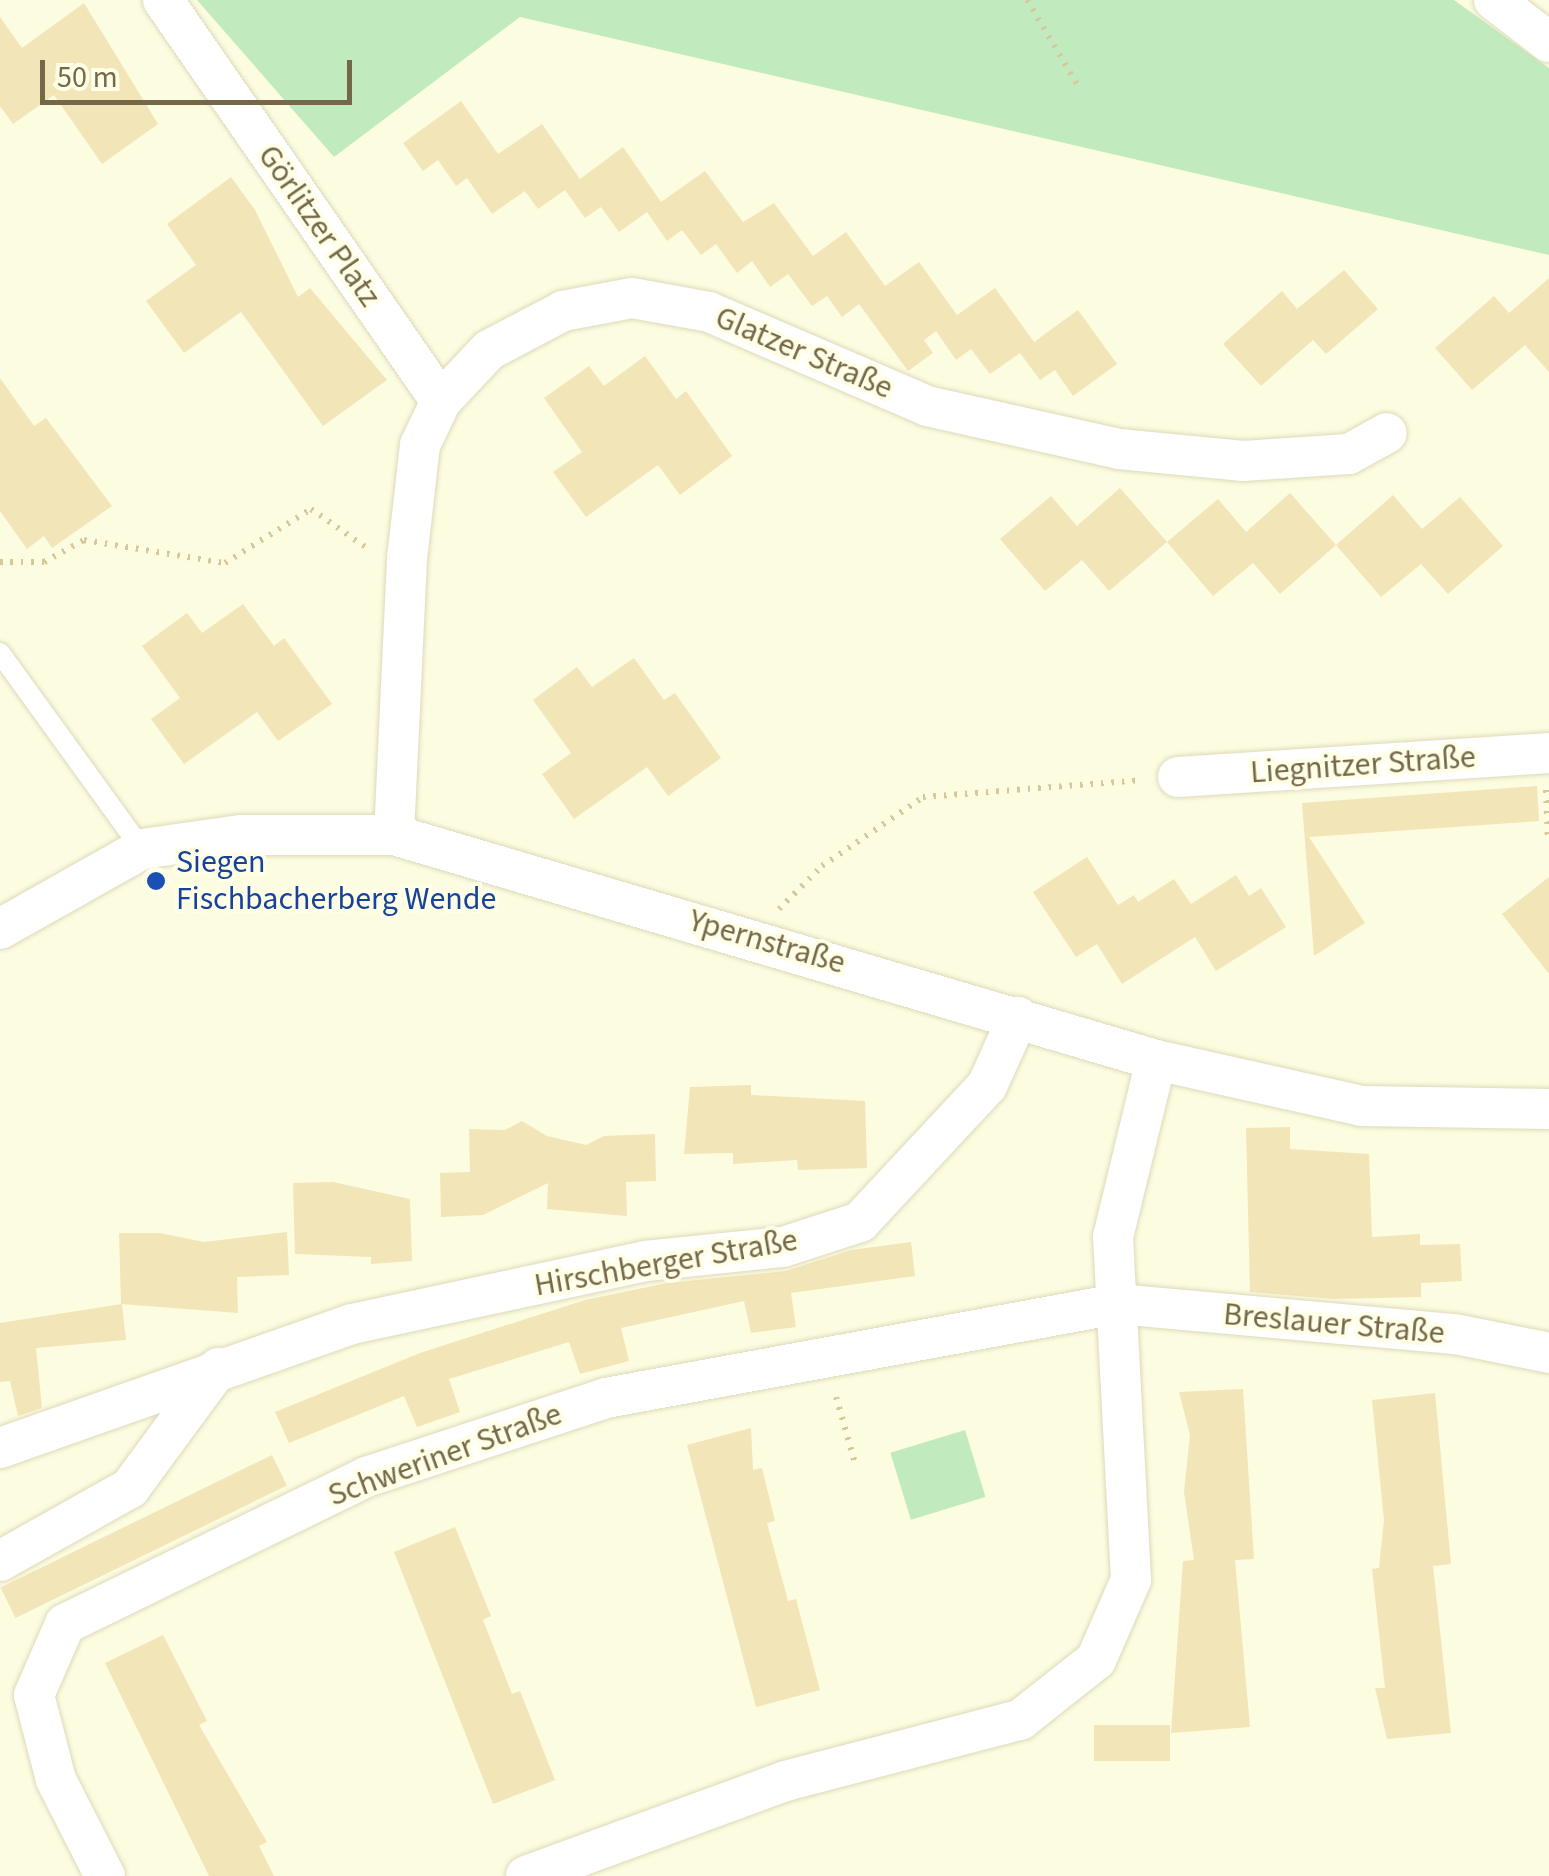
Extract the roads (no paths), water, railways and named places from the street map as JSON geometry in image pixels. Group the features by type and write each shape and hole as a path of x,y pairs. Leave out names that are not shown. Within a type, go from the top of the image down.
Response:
{"street":[{"name":"Görlitzer Platz","path":"163,0 441,402"},
{"path":"1494,0 1549,42"},
{"name":"Glatzer Straße","path":"394,836 406,558 420,445 441,402 504,342 564,311 632,298 709,312 927,406 1119,450 1243,461 1349,454 1388,432"},
{"name":"Liegnitzer Straße","path":"1178,777 1549,753"},
{"name":"Ypernstraße","path":"0,929 142,849 240,835 394,836 752,936 1156,1060 1361,1106 1549,1109"},
{"name":"Hirschberger Straße","path":"0,1448 218,1368 352,1324 645,1261 783,1247 860,1222 987,1086 1018,1017"},
{"path":"526,1876 583,1850 785,1782 1020,1720 1096,1660 1131,1580 1113,1236 1156,1060"},
{"name":"Breslauer Straße","path":"1117,1304 1455,1334 1549,1353"},
{"name":"Schweriner Straße","path":"105,1876 56,1780 34,1695 65,1624 366,1477 606,1398 1117,1304"},
{"path":"0,1561 130,1488 218,1368"}],"lane":[{"path":"0,653 142,849"}],"place":[{"name":"Siegen Fischbacherberg Wende","path":"156,881"}]}
